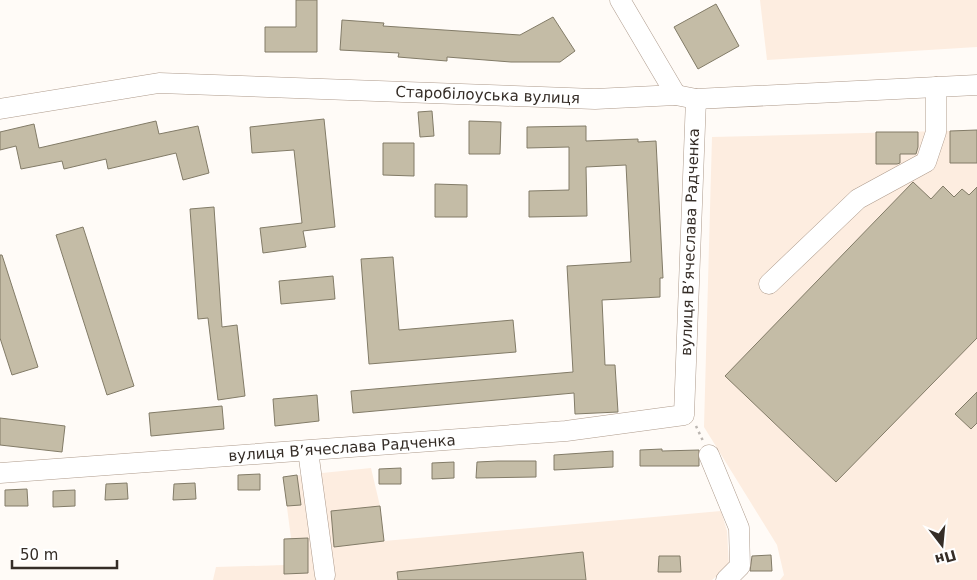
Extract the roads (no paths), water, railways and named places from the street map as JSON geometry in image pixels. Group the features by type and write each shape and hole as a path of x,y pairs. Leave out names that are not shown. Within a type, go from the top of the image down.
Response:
{"street":[{"path":"620,0 676,95"},
{"name":"Старобілоуська вулиця","path":"0,109 159,83 595,99 676,95 696,99 977,85"},
{"path":"769,284 858,199 926,162 936,132 936,87"},
{"name":"вулиця Вʼячеслава Радченка","path":"0,473 566,431 684,415 696,99"},
{"path":"308,451 325,575"},
{"path":"709,455 739,528 740,566 726,580"}]}
